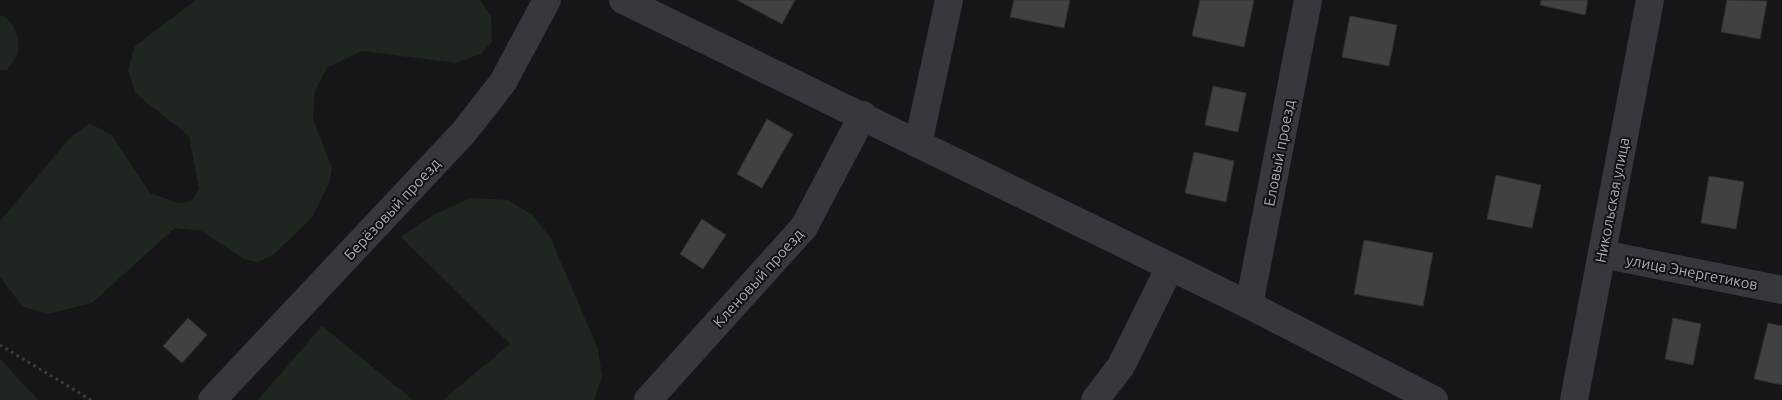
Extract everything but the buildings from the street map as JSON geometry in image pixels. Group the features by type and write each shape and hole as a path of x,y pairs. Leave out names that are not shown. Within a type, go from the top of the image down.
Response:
{"street":[{"name":"Берёзовый проезд","path":"212,400 464,132 503,82 547,0"},
{"path":"623,0 863,115 918,144 1249,305 1434,400"},
{"path":"918,144 948,0"},
{"name":"Еловый проезд","path":"1249,305 1308,0"},
{"name":"Никольская улица","path":"1574,400 1650,0"},
{"name":"Кленовый проезд","path":"648,400 804,227 863,115"},
{"name":"улица Энергетиков","path":"1602,254 1782,290"},
{"path":"1095,400 1121,366 1170,267"}],"path":[{"path":"0,345 91,400"}],"shaded area":[{"path":"196,0 480,0 491,16 492,42 480,54 456,63 362,51 327,68 315,91 313,119 332,168 330,181 312,218 272,256 257,262 244,259 201,231 175,228 92,303 47,314 22,306 0,277 0,221 68,140 89,123 112,135 150,193 178,203 192,201 199,189 189,136 136,94 128,70 135,46"},
{"path":"0,15 9,20 13,25 19,47 15,59 7,70 0,70"},
{"path":"470,198 508,200 533,215 551,239 598,349 602,376 594,400 443,400 510,344 401,237 433,215"},
{"path":"322,326 413,400 258,400"},
{"path":"0,359 38,400 0,400"}]}
